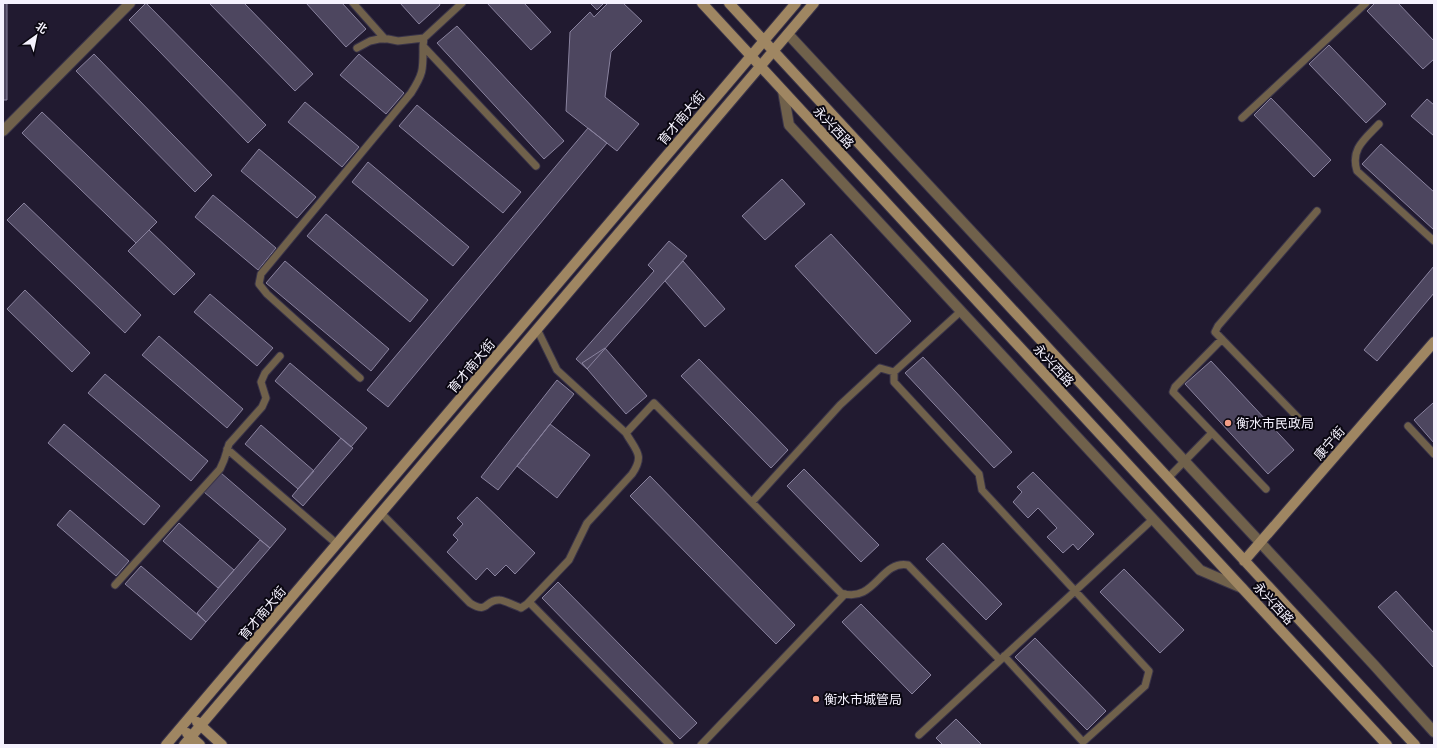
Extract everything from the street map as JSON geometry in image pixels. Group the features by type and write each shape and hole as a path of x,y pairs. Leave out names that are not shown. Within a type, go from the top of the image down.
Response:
{"main road":[{"name":"永兴西路","path":"702,3 1387,745"},
{"name":"永兴西路","path":"729,3 1414,745"},
{"name":"育才南大街","path":"166,745 796,3"},
{"name":"育才南大街","path":"184,745 814,3"},
{"name":"康宁街","path":"1244,561 1434,342"},
{"path":"191,716 222,745"},
{"path":"181,727 200,745"}],"street":[{"path":"3,131 130,3"},
{"path":"788,34 1260,542 1434,732"},
{"path":"783,91 789,125 1200,570 1242,588"}],"lane":[{"path":"353,3 385,39"},
{"path":"357,48 370,41 385,39 398,41 424,38 462,3"},
{"path":"1242,118 1366,3"},
{"path":"360,378 267,294 259,284 261,274 411,93 420,79 423,66 424,38"},
{"path":"423,46 536,166"},
{"path":"1378,124 1359,146 1355,155 1357,171 1434,241"},
{"path":"1306,426 1215,332 1218,326 1317,211"},
{"path":"626,433 654,403 838,590 845,594 853,595 864,593 892,567 901,564 908,565 1002,658 1083,742 1145,686 1149,671 982,490 979,474 894,382 894,372 961,311"},
{"path":"381,513 470,603 478,608 484,608 492,601 501,599 521,608 529,602 569,560 587,523 632,474 639,459 638,453 626,433 557,370 537,329"},
{"path":"1222,339 1175,387 1172,392 1266,489"},
{"path":"115,586 220,469 229,444 262,407 266,398 261,382 265,373 280,356"},
{"path":"752,502 840,405 874,373 880,368 894,372"},
{"path":"1408,426 1434,454"},
{"path":"1168,478 1212,433"},
{"path":"227,449 337,544"},
{"path":"918,735 1153,519"},
{"path":"701,745 845,594"},
{"path":"529,602 670,745"}],"building":[{"path":"3,3 7,3 7,100 3,100"},
{"path":"146,3 266,125 248,143 129,20"},
{"path":"209,3 244,3 313,74 295,91"},
{"path":"306,3 342,3 366,29 346,47"},
{"path":"400,3 439,3 440,5 419,24"},
{"path":"487,3 524,3 551,32 531,50"},
{"path":"590,3 604,3 597,10"},
{"path":"608,3 623,3 642,21 611,52 605,97 639,124 617,151 566,111 570,32 590,12 594,17"},
{"path":"1375,3 1398,3 1434,41 1434,59 1423,69 1367,11"},
{"path":"457,26 564,141 544,159 437,43"},
{"path":"1329,45 1386,104 1366,123 1309,64"},
{"path":"94,54 212,175 195,192 76,71"},
{"path":"359,54 404,93 386,114 340,75"},
{"path":"1271,98 1331,160 1314,177 1254,115"},
{"path":"1427,99 1434,105 1434,136 1411,116"},
{"path":"305,102 359,147 342,167 288,122"},
{"path":"417,105 521,192 503,213 399,126"},
{"path":"42,112 157,222 136,243 22,133"},
{"path":"588,128 607,143 388,407 367,390"},
{"path":"1381,144 1434,192 1434,230 1362,164"},
{"path":"259,149 316,197 297,218 241,171"},
{"path":"368,162 469,247 453,266 352,182"},
{"path":"782,179 805,204 765,240 742,216"},
{"path":"213,195 276,248 258,270 195,217"},
{"path":"24,203 141,315 125,333 7,220"},
{"path":"326,214 428,300 410,322 307,236"},
{"path":"149,230 195,274 174,295 128,251"},
{"path":"831,234 911,321 876,354 795,266"},
{"path":"669,241 687,256 587,369 576,359 654,271 648,265"},
{"path":"285,261 389,349 371,371 266,283"},
{"path":"683,261 725,309 705,327 665,281"},
{"path":"1434,266 1434,293 1377,361 1364,350"},
{"path":"25,290 90,353 72,372 7,309"},
{"path":"210,294 273,348 257,366 194,312"},
{"path":"159,336 243,409 227,428 142,355"},
{"path":"605,348 647,396 626,414 582,363"},
{"path":"923,357 1012,452 994,468 905,373"},
{"path":"699,359 788,450 771,468 681,376"},
{"path":"1211,361 1294,450 1268,474 1185,384"},
{"path":"290,363 367,428 351,447 275,381"},
{"path":"105,374 208,461 191,481 88,393"},
{"path":"557,380 574,394 498,490 481,477"},
{"path":"1433,403 1434,404 1434,443 1414,420"},
{"path":"64,424 160,506 144,525 48,443"},
{"path":"550,424 590,455 557,498 517,466"},
{"path":"261,425 314,471 298,489 245,444"},
{"path":"341,438 353,448 303,506 292,496"},
{"path":"804,469 879,545 861,562 787,486"},
{"path":"1033,472 1094,534 1078,550 1073,544 1063,553 1047,537 1057,528 1038,508 1028,518 1013,502 1022,492 1017,487"},
{"path":"221,473 286,529 270,548 204,492"},
{"path":"650,476 795,625 776,644 630,496"},
{"path":"477,497 535,553 515,574 506,565 495,576 487,568 476,580 447,552 458,540 453,535 463,524 457,518"},
{"path":"70,510 129,561 116,576 57,525"},
{"path":"179,523 234,570 218,588 163,541"},
{"path":"260,540 270,548 206,622 197,613"},
{"path":"943,543 1002,604 986,620 926,559"},
{"path":"141,566 206,622 191,640 125,584"},
{"path":"1124,569 1184,630 1160,653 1100,592"},
{"path":"558,582 697,723 680,739 542,598"},
{"path":"1396,591 1434,633 1434,668 1378,607"},
{"path":"861,604 931,675 912,694 842,622"},
{"path":"1035,638 1106,711 1087,730 1015,657"},
{"path":"956,719 982,745 943,745 936,738"}],"place":[{"name":"衡水市民政局","path":"1228,423"},
{"name":"衡水市城管局","path":"816,699"}]}
